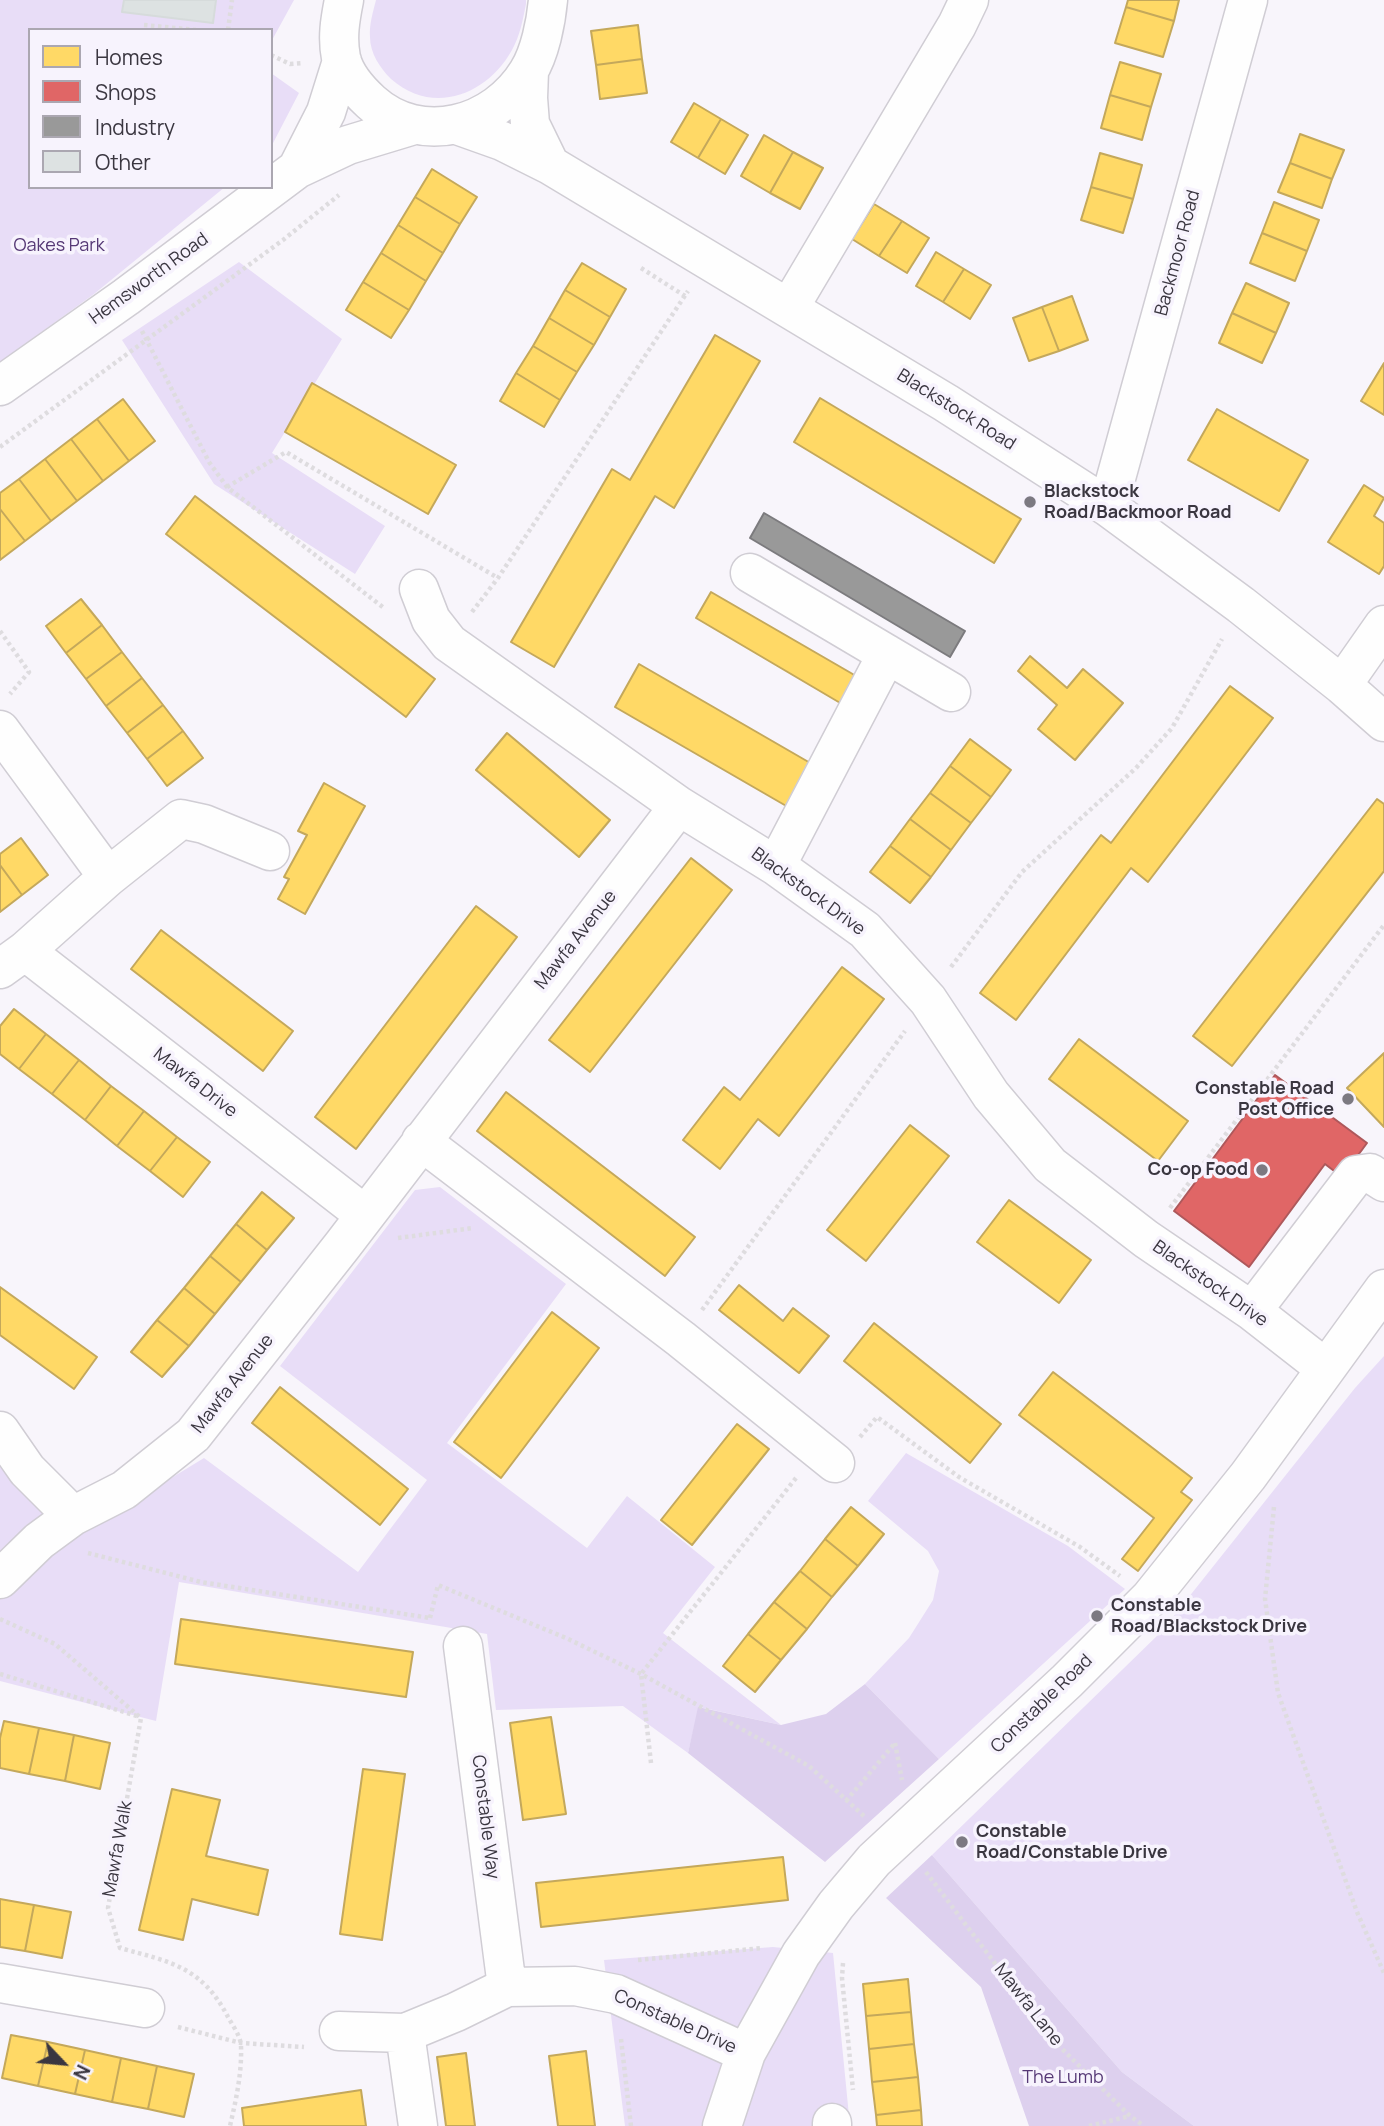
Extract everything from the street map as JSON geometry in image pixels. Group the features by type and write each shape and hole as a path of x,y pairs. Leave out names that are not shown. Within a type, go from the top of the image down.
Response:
{"street":[{"path":"344,0 339,41 342,61 353,82 379,109 393,117 414,125 441,128 457,125 494,108 513,91 529,71"},
{"path":"789,308 957,25 969,0"},
{"name":"Backmoor Road","path":"1108,507 1248,0"},
{"path":"550,7 529,71 528,98 530,124 550,165"},
{"name":"Hemsworth Road","path":"297,169 326,112 342,61"},
{"name":"Hemsworth Road","path":"273,187 297,169 348,145 414,125"},
{"name":"Blackstock Road","path":"457,125 502,141 550,165 946,403 1108,507 1241,605 1384,722"},
{"name":"Hemsworth Road","path":"0,386 126,298 270,189"},
{"path":"750,573 951,692"},
{"name":"Blackstock Drive","path":"419,589 431,620 449,643 679,806 776,866 864,930 928,1000 990,1094 1050,1165 1146,1239 1252,1311 1325,1368"},
{"path":"1342,685 1384,625"},
{"path":"776,866 887,654"},
{"path":"4,714 108,877"},
{"name":"Mawfa Avenue","path":"0,1579 40,1541 73,1516 124,1490 193,1435 342,1246 679,806"},
{"path":"12,960 108,877 181,819 204,824 270,851"},
{"name":"Mawfa Drive","path":"12,960 365,1215"},
{"path":"421,1141 681,1339 827,1457"},
{"path":"1252,1311 1356,1175 1370,1173 1384,1182"},
{"name":"Constable Road","path":"722,2126 746,2053 801,1954 836,1905 874,1860 1068,1681 1150,1598 1248,1476 1384,1289"},
{"path":"0,1431 27,1470 73,1516"},
{"name":"Constable Way","path":"463,1646 507,1987"},
{"path":"0,1983 145,2008"},
{"name":"Constable Drive","path":"339,2031 405,2033 507,1987 575,1986 616,1994 746,2053"},
{"path":"405,2033 418,2126"}],"path":[{"path":"228,28 232,0"},
{"path":"144,25 175,28"},
{"path":"0,447 282,240 347,188"},
{"path":"449,643 498,578 708,262"},
{"path":"638,267 685,296"},
{"path":"126,298 209,462 227,487 388,611"},
{"path":"227,487 286,452 498,578"},
{"path":"681,1339 1022,872 1136,768 1172,728 1241,605"},
{"path":"0,631 29,672 4,714"},
{"path":"1146,1239 1384,925"},
{"path":"342,1246 526,1221"},
{"path":"651,1762 641,1674 827,1457 877,1418 959,1477 1080,1547 1150,1598"},
{"path":"1248,1476 1275,1502 1265,1599 1278,1693 1357,1912 1384,1973"},
{"path":"40,1541 201,1582 430,1618 463,1646"},
{"path":"430,1618 438,1585 566,1639 641,1674 809,1766 864,1816"},
{"path":"0,1619 55,1644 141,1718"},
{"path":"0,1674 141,1718"},
{"name":"Mawfa Walk","path":"141,1718 108,1908 120,1948 170,1962 203,1980 223,2007 242,2043"},
{"path":"846,1801 895,1743"},
{"name":"Mawfa Lane","path":"926,1872 1052,2039 1130,2116 1144,2126"},
{"path":"839,2114 843,1954"},
{"path":"145,2008 162,2024 242,2043 338,2050 339,2031"},
{"path":"230,2126 239,2085 242,2043"},
{"path":"1089,2126 1130,2116"}],"green space":[{"name":"Oakes Park","path":"0,0 294,0 273,38 273,28 28,28 28,189 223,189 94,294 0,362"},
{"path":"376,0 526,0 526,4 517,39 501,66 474,89 441,98 407,90 391,79 380,65 372,49 370,37"},
{"path":"273,74 299,93 273,143"},
{"path":"239,262 342,339 272,453 385,526 355,574 214,484 122,340"},
{"path":"440,1187 566,1284 447,1443 587,1548 627,1496 715,1567 663,1633 781,1725 699,1707 688,1753 623,1706 496,1710 487,1634 179,1582 156,1721 0,1681 0,1449 78,1535 204,1458 358,1572 427,1480 280,1366 415,1190"},
{"path":"1384,1356 1384,2126 1194,2126 1122,2072 932,1855 1161,1632 1355,1388"},
{"path":"906,1453 1068,1546 1125,1589 939,1759 865,1684 909,1638 933,1600 939,1571 928,1551 868,1501"},
{"path":"865,1684 939,1759 825,1862 688,1753 698,1707 781,1725 826,1714"},
{"name":"The Lumb","path":"932,1855 1122,2072 1194,2126 1029,2126 981,1987 886,1898"},
{"path":"773,1947 833,1953 850,2126 625,2126 604,1960"}],"building: Homes":[{"path":"1128,0 1179,0 1174,21 1126,7"},
{"path":"1126,7 1174,21 1163,57 1115,43"},
{"path":"638,25 642,59 596,65 591,31"},
{"path":"642,59 647,93 600,99 596,65"},
{"path":"1120,62 1161,74 1151,107 1110,95"},
{"path":"1110,95 1151,107 1142,140 1101,128"},
{"path":"694,103 721,119 698,158 671,142"},
{"path":"721,119 748,135 725,174 698,158"},
{"path":"1300,134 1344,150 1332,179 1290,163"},
{"path":"764,135 793,152 770,193 741,176"},
{"path":"793,152 823,168 800,209 770,193"},
{"path":"1100,153 1142,165 1133,199 1091,187"},
{"path":"1290,163 1332,179 1322,208 1278,192"},
{"path":"432,169 477,197 460,224 415,197"},
{"path":"1091,187 1133,199 1123,233 1081,220"},
{"path":"415,197 460,224 443,253 398,225"},
{"path":"1274,202 1319,220 1307,251 1262,233"},
{"path":"874,204 902,221 879,256 852,239"},
{"path":"902,221 929,238 907,273 879,256"},
{"path":"398,225 443,253 426,281 381,253"},
{"path":"1262,233 1307,251 1295,281 1250,263"},
{"path":"936,252 964,269 943,302 916,286"},
{"path":"381,253 426,281 409,310 363,282"},
{"path":"582,263 626,289 610,317 565,290"},
{"path":"964,269 991,285 970,319 943,302"},
{"path":"363,282 409,310 391,338 346,310"},
{"path":"1246,283 1289,303 1276,333 1232,313"},
{"path":"565,290 610,317 594,345 549,318"},
{"path":"1072,296 1088,340 1059,351 1042,307"},
{"path":"1042,307 1059,351 1029,361 1013,318"},
{"path":"1232,313 1276,333 1262,363 1219,343"},
{"path":"549,318 594,345 577,372 533,346"},
{"path":"715,335 760,361 674,508 655,496 554,667 511,642 612,469 630,480"},
{"path":"533,346 577,372 560,400 516,373"},
{"path":"1384,363 1384,415 1361,401"},
{"path":"516,373 560,400 544,427 500,401"},
{"path":"312,383 456,465 428,514 285,432"},
{"path":"820,398 1021,519 994,563 794,442"},
{"path":"123,399 155,441 129,461 97,419"},
{"path":"1217,409 1308,460 1279,511 1188,460"},
{"path":"97,419 129,461 103,481 71,439"},
{"path":"71,439 103,481 77,501 45,459"},
{"path":"45,459 77,501 51,521 19,479"},
{"path":"19,479 51,521 25,541 0,509 0,493"},
{"path":"1364,485 1384,498 1374,516 1384,523 1384,566 1379,574 1328,542"},
{"path":"195,496 435,679 406,717 166,534"},
{"path":"0,509 25,541 0,560"},
{"path":"711,592 863,680 847,707 696,618"},
{"path":"81,599 102,625 66,653 46,626"},
{"path":"102,625 122,652 86,679 66,653"},
{"path":"122,652 142,678 106,706 86,679"},
{"path":"1030,656 1067,688 1083,669 1123,703 1075,760 1038,729 1057,705 1018,671"},
{"path":"639,664 812,764 788,807 615,707"},
{"path":"142,678 163,705 127,733 106,706"},
{"path":"1230,686 1273,718 1148,882 1131,868 1016,1020 980,993 1101,835 1111,843"},
{"path":"163,705 183,731 147,759 127,733"},
{"path":"183,731 203,758 167,786 147,759"},
{"path":"507,733 610,820 579,857 476,770"},
{"path":"970,739 1011,770 991,797 950,766"},
{"path":"950,766 991,797 971,823 930,793"},
{"path":"324,783 365,806 305,914 278,899 289,879 284,877 307,835 298,831"},
{"path":"930,793 971,823 951,850 910,819"},
{"path":"1377,799 1384,804 1384,871 1232,1066 1193,1036"},
{"path":"910,819 951,850 931,877 890,846"},
{"path":"21,838 48,875 22,895 0,865 0,854"},
{"path":"890,846 931,877 910,903 870,872"},
{"path":"691,858 732,890 590,1072 549,1040"},
{"path":"0,865 22,895 0,912"},
{"path":"476,906 517,937 356,1149 315,1117"},
{"path":"161,930 293,1031 263,1071 131,969"},
{"path":"842,967 884,999 779,1136 758,1119 720,1169 683,1140 724,1087 740,1100"},
{"path":"14,1009 46,1034 19,1069 0,1054 0,1026"},
{"path":"46,1034 79,1060 52,1094 19,1069"},
{"path":"1079,1039 1188,1121 1158,1161 1049,1079"},
{"path":"1384,1053 1384,1127 1347,1088"},
{"path":"79,1060 111,1086 85,1120 52,1094"},
{"path":"111,1086 144,1111 117,1146 85,1120"},
{"path":"506,1092 695,1237 665,1276 477,1131"},
{"path":"144,1111 177,1137 150,1171 117,1146"},
{"path":"910,1125 949,1156 866,1261 827,1230"},
{"path":"177,1137 210,1162 183,1197 150,1171"},
{"path":"262,1192 294,1218 267,1250 236,1224"},
{"path":"1009,1200 1091,1260 1059,1303 977,1242"},
{"path":"236,1224 267,1250 241,1282 210,1256"},
{"path":"210,1256 241,1282 215,1314 184,1288"},
{"path":"739,1285 783,1321 793,1308 829,1336 799,1373 719,1310"},
{"path":"0,1287 97,1357 74,1389 0,1335"},
{"path":"184,1288 215,1314 189,1346 157,1320"},
{"path":"552,1312 599,1348 501,1478 454,1442"},
{"path":"157,1320 189,1346 162,1377 131,1352"},
{"path":"874,1323 1001,1424 970,1463 844,1361"},
{"path":"1053,1372 1192,1478 1181,1492 1192,1500 1138,1571 1122,1559 1154,1518 1019,1415"},
{"path":"280,1387 408,1489 380,1525 252,1423"},
{"path":"737,1424 769,1449 692,1545 661,1520"},
{"path":"851,1507 884,1534 858,1566 825,1539"},
{"path":"825,1539 858,1566 832,1597 800,1571"},
{"path":"800,1571 832,1597 807,1629 774,1602"},
{"path":"774,1602 807,1629 781,1660 748,1634"},
{"path":"181,1619 413,1652 406,1697 175,1664"},
{"path":"748,1634 781,1660 755,1692 723,1666"},
{"path":"551,1717 566,1814 523,1820 510,1723"},
{"path":"4,1721 39,1728 29,1774 0,1768 0,1738"},
{"path":"39,1728 74,1735 65,1781 29,1774"},
{"path":"74,1735 110,1743 100,1789 65,1781"},
{"path":"363,1769 405,1774 382,1940 340,1934"},
{"path":"172,1789 220,1800 206,1856 268,1870 258,1915 192,1899 183,1940 139,1930"},
{"path":"783,1857 788,1900 541,1927 536,1883"},
{"path":"0,1899 34,1905 25,1951 0,1947"},
{"path":"34,1905 71,1912 62,1958 25,1951"},
{"path":"908,1979 911,2012 866,2016 863,1984"},
{"path":"911,2012 914,2044 869,2049 866,2016"},
{"path":"11,2035 48,2042 38,2086 2,2078"},
{"path":"48,2042 85,2050 75,2094 38,2086"},
{"path":"914,2044 918,2077 872,2082 869,2049"},
{"path":"85,2050 121,2058 112,2102 75,2094"},
{"path":"586,2051 595,2126 558,2126 549,2056"},
{"path":"466,2053 475,2126 446,2126 437,2057"},
{"path":"121,2058 157,2066 148,2109 112,2102"},
{"path":"157,2066 194,2074 184,2117 148,2109"},
{"path":"918,2077 921,2110 876,2115 872,2082"},
{"path":"361,2090 366,2126 244,2126 242,2108"},
{"path":"921,2110 922,2126 877,2126 876,2115"}],"building: Shops":[{"name":"Co-op Food","path":"1275,1075 1367,1143 1342,1177 1325,1164 1249,1267 1174,1211"}],"building: Industry":[{"path":"764,513 965,631 950,657 750,538"}],"building: Other":[{"path":"124,0 216,0 213,23 122,12"}],"place":[{"name":"Blackstock Road/Backmoor Road","path":"1030,502"},
{"name":"Constable Road Post Office","path":"1348,1099"},
{"name":"Co-op Food","path":"1262,1170"},
{"name":"Constable Road/Blackstock Drive","path":"1097,1616"},
{"name":"Constable Road/Constable Drive","path":"962,1842"}]}
